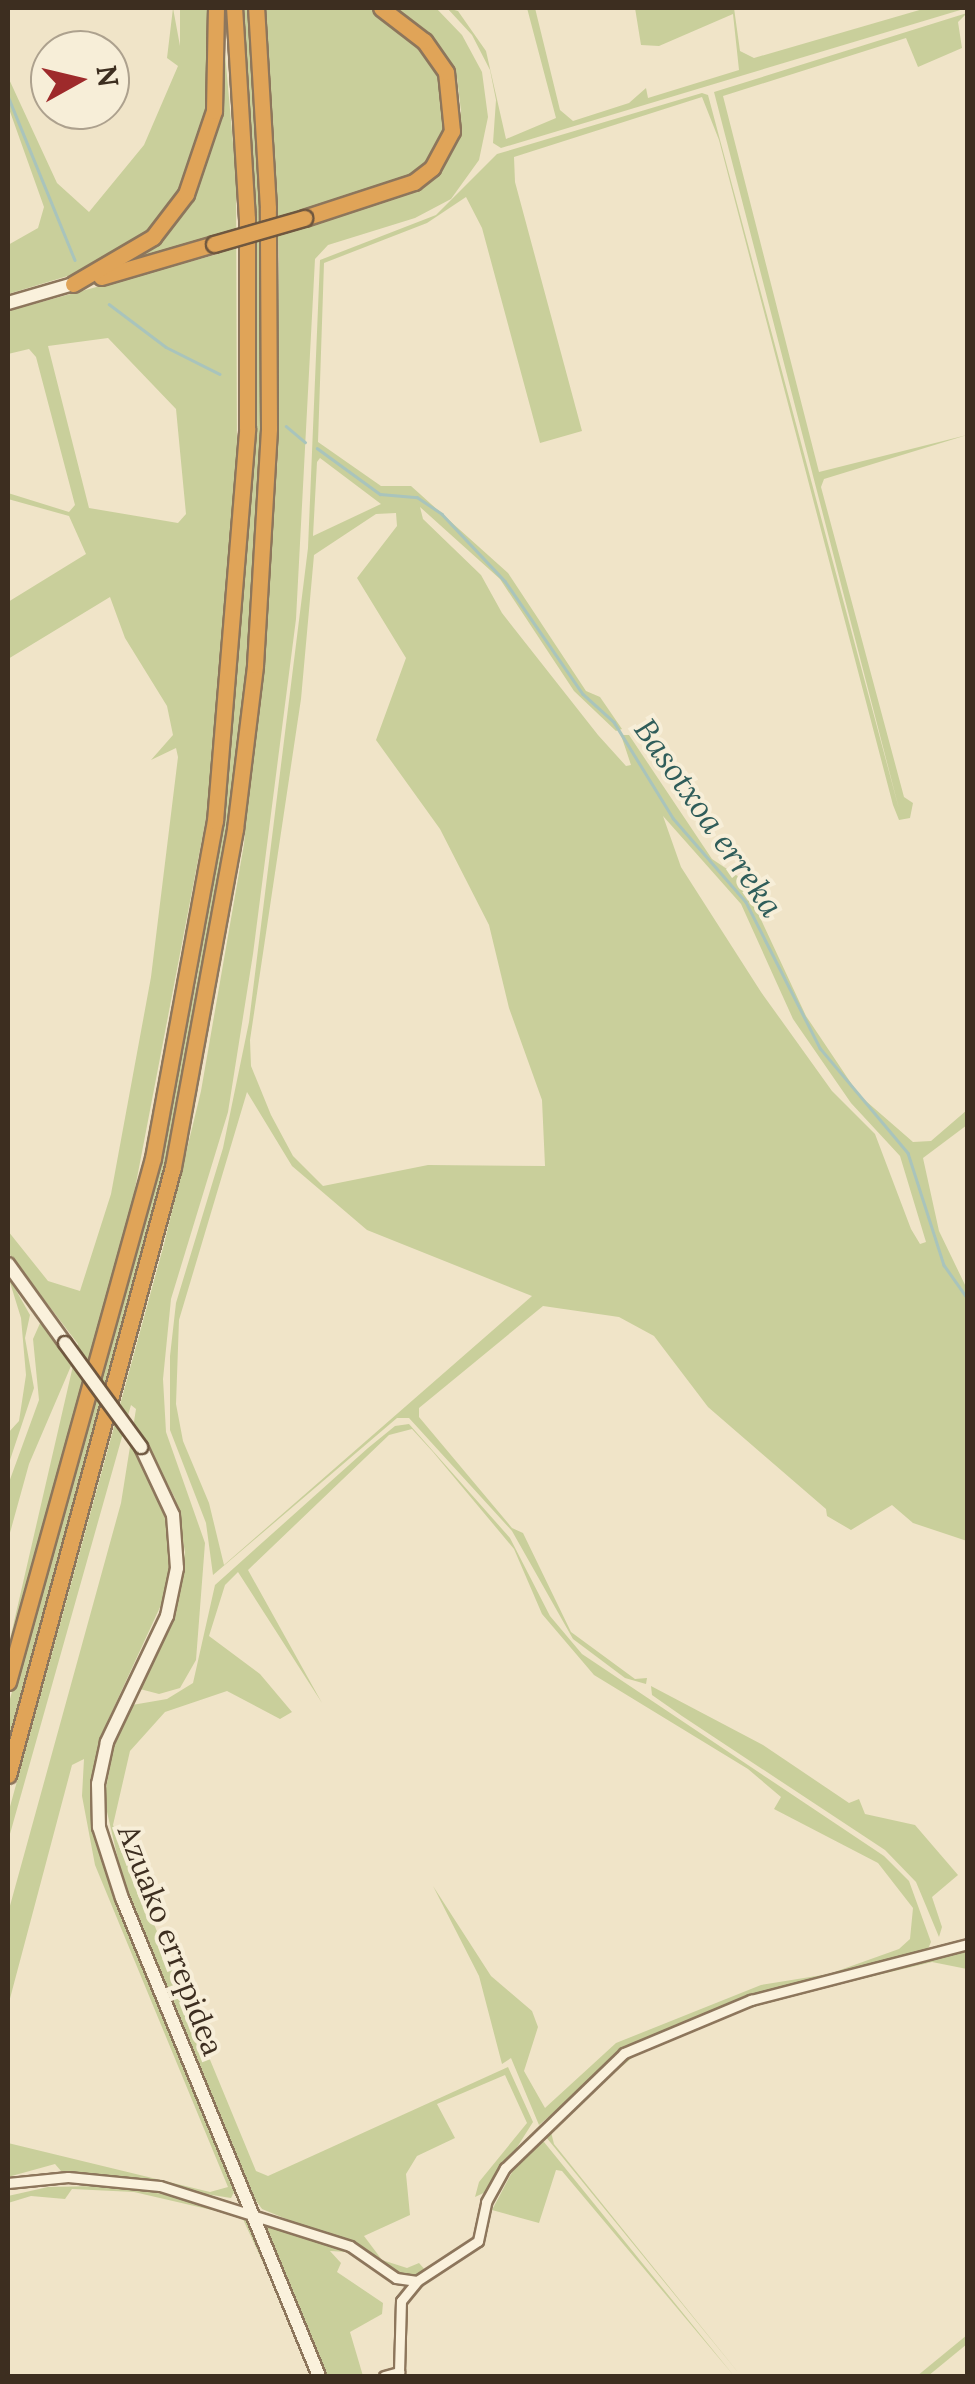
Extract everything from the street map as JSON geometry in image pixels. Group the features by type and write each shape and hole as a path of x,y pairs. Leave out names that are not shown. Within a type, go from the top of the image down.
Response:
{"highway":[{"path":"73,284 153,237 186,194 214,112 216,8"},
{"path":"8,1682 153,1158 215,821 247,428 247,220 234,8"},
{"path":"8,1775 173,1167 236,829 255,664 268,428 268,208 256,8"},
{"path":"73,284 304,218 414,182 432,168 452,131 455,108 446,72 424,41 381,8"}],"street":[{"path":"8,303 73,284"},
{"name":"Azuako errepidea","path":"8,1264 141,1447 173,1515 177,1568 167,1616 107,1742 98,1784 99,1827 122,1898 320,2376"},
{"path":"384,2376 399,2372 401,2301 417,2281 478,2241 486,2202 527,2144 624,2053 751,2000 968,1944"},
{"path":"8,2183 106,2178 252,2210 350,2246 396,2278 417,2281"}],"green space":[{"path":"173,8 180,46 180,8 209,8 205,122 182,189 144,235 91,269 8,294 8,245 38,228 44,207 8,106 8,77 57,183 89,212 144,145 178,66 167,58"},
{"path":"221,8 236,177 237,462 207,813 133,1199 8,1648 78,1344 8,1252 8,1231 48,1281 80,1291 111,1194 151,977 178,757 176,748 151,760 173,735 167,706 125,638 110,597 8,659 8,602 86,554 69,516 8,499 8,493 69,512 75,505 36,357 29,349 8,354 8,311 218,254 215,238 124,265 175,221 206,164 216,130","holes":["108,338 176,409 186,514 178,523 89,508 48,346"]},
{"path":"242,8 249,8 260,173 262,418 254,595 229,828 156,1208 8,1751 8,1706 155,1179 197,978 230,762 254,420 253,184"},
{"path":"266,8 376,8 421,43 445,79 447,132 420,173 300,212 297,229 407,192 435,175 454,146 461,111 457,78 438,46 394,8 436,8 462,35 482,72 488,117 479,160 451,199 415,218 328,245 315,259 296,619 253,954 228,1112 171,1299 163,1379 166,1432 205,1543 196,1660 180,1688 159,1694 140,1689 176,1614 185,1552 175,1498 142,1437 136,1455 156,1486 171,1540 167,1592 108,1720 93,1771 95,1842 236,2188 231,2198 61,2171 55,2164 8,2177 8,2143 210,2192 228,2187 95,1865 82,1796 84,1759 72,1765 8,2006 8,1913 121,1503 136,1409 131,1405 8,1841 8,1814 164,1244 201,1091 244,844 278,455 279,257"},
{"path":"447,8 458,11 486,51 506,139 556,118 527,8 535,8 560,110 573,121 629,103 646,88 648,98 739,70 733,14 659,46 641,45 635,8 734,8 740,51 754,58 923,9 967,8 501,148 493,143 496,100 490,70 472,35"},
{"path":"967,13 958,22 962,48 918,67 906,38 723,96 819,472 967,435 824,479 821,487 904,797 913,803 910,818 899,820 893,805 719,140 702,97 514,157 515,182 582,431 540,443 482,228 466,197 427,223 324,263 318,442 381,486 411,486 508,573 586,691 600,697 622,729 616,731 574,691 500,579 420,507 423,519 481,575 502,613 598,735 626,766 631,765 621,735 629,735 712,859 742,879 806,1016 859,1095 913,1142 931,1141 967,1110 967,1125 923,1158 939,1231 967,1289 967,1541 913,1523 892,1505 851,1530 827,1516 826,1509 708,1407 654,1336 619,1317 543,1306 419,1408 419,1417 512,1528 523,1533 571,1632 635,1679 647,1678 646,1684 625,1678 573,1639 512,1531 409,1418 397,1418 213,1575 206,1523 170,1430 170,1356 176,1303 223,1148 249,1022 308,548 320,260 436,215 497,154 702,93 708,95 899,809 714,92","holes":["320,458 381,504 313,536","396,513 397,526 357,578 406,658 376,740 440,829 489,925 509,1008 542,1100 545,1166 428,1165 323,1186 293,1156 271,1115 251,1066 250,1040 301,699 314,555 376,514","663,816 741,904 793,1019 851,1103 900,1156 926,1242 920,1244 911,1229 875,1134 832,1091 761,992 681,867","247,1092 292,1166 367,1230 532,1296 224,1565 209,1503 183,1441 176,1404 179,1320"]},
{"path":"8,1276 30,1315 25,1338 34,1388 8,1466 8,1433 19,1421 26,1375 21,1318"},
{"path":"41,1321 71,1366 29,1464 8,1540 8,1485 39,1400 33,1339"},
{"path":"409,1424 510,1538 550,1616 582,1654 884,1856 909,1881 931,1942 927,1951 753,1997 627,2049 539,2125 511,2058 502,2064 479,1976 433,1886 491,1976 532,2011 538,2027 524,2071 545,2108 616,2043 761,1985 829,1974 899,1949 910,1939 913,1908 878,1863 774,1809 781,1797 748,1769 594,1675 542,1614 514,1549 433,1452 412,1429 389,1435 248,1570 322,1703 238,1572 225,1585 209,1636 260,1674 292,1712 280,1719 227,1691 165,1712 130,1751 113,1825 256,2171 268,2176 508,2067 533,2122 490,2190 475,2197 479,2182 527,2123 505,2075 437,2104 455,2138 417,2156 406,2174 410,2215 364,2236 382,2260 407,2268 419,2263 426,2271 417,2279 395,2276 337,2240 262,2209 254,2198 125,1889 104,1799 115,1740 132,1705 167,1699 193,1683 215,1585 368,1448 395,1426"},
{"path":"651,1686 763,1745 849,1803 859,1799 865,1814 915,1825 958,1875 932,1897 942,1927 939,1937 916,1882 885,1850 652,1695"},
{"path":"967,1948 967,1969 932,1962 762,2003 633,2057 550,2128 554,2144 741,2376 546,2137 546,2130 615,2064 650,2046 764,2000"},
{"path":"537,2142 544,2142 734,2376 562,2171 556,2170 539,2223 492,2210 518,2161"},
{"path":"48,2187 140,2189 246,2214 315,2376 242,2217 134,2192 72,2189 65,2199 31,2196 8,2203 8,2196"},
{"path":"263,2221 348,2252 330,2251 341,2263 337,2272 383,2303 382,2314 350,2332 363,2376 324,2376"},
{"path":"967,2335 967,2344 928,2376 917,2376"}],"waterway":[{"name":"Basotxoa erreka","path":"8,96 75,260"},
{"name":"Basotxoa erreka","path":"109,304 166,347 220,374"},
{"name":"Basotxoa erreka","path":"286,426 305,442"},
{"name":"Basotxoa erreka","path":"317,448 380,494 417,497 442,514 505,581 583,694 614,722 673,818 746,902 820,1048 908,1153 944,1265 968,1299"}]}
